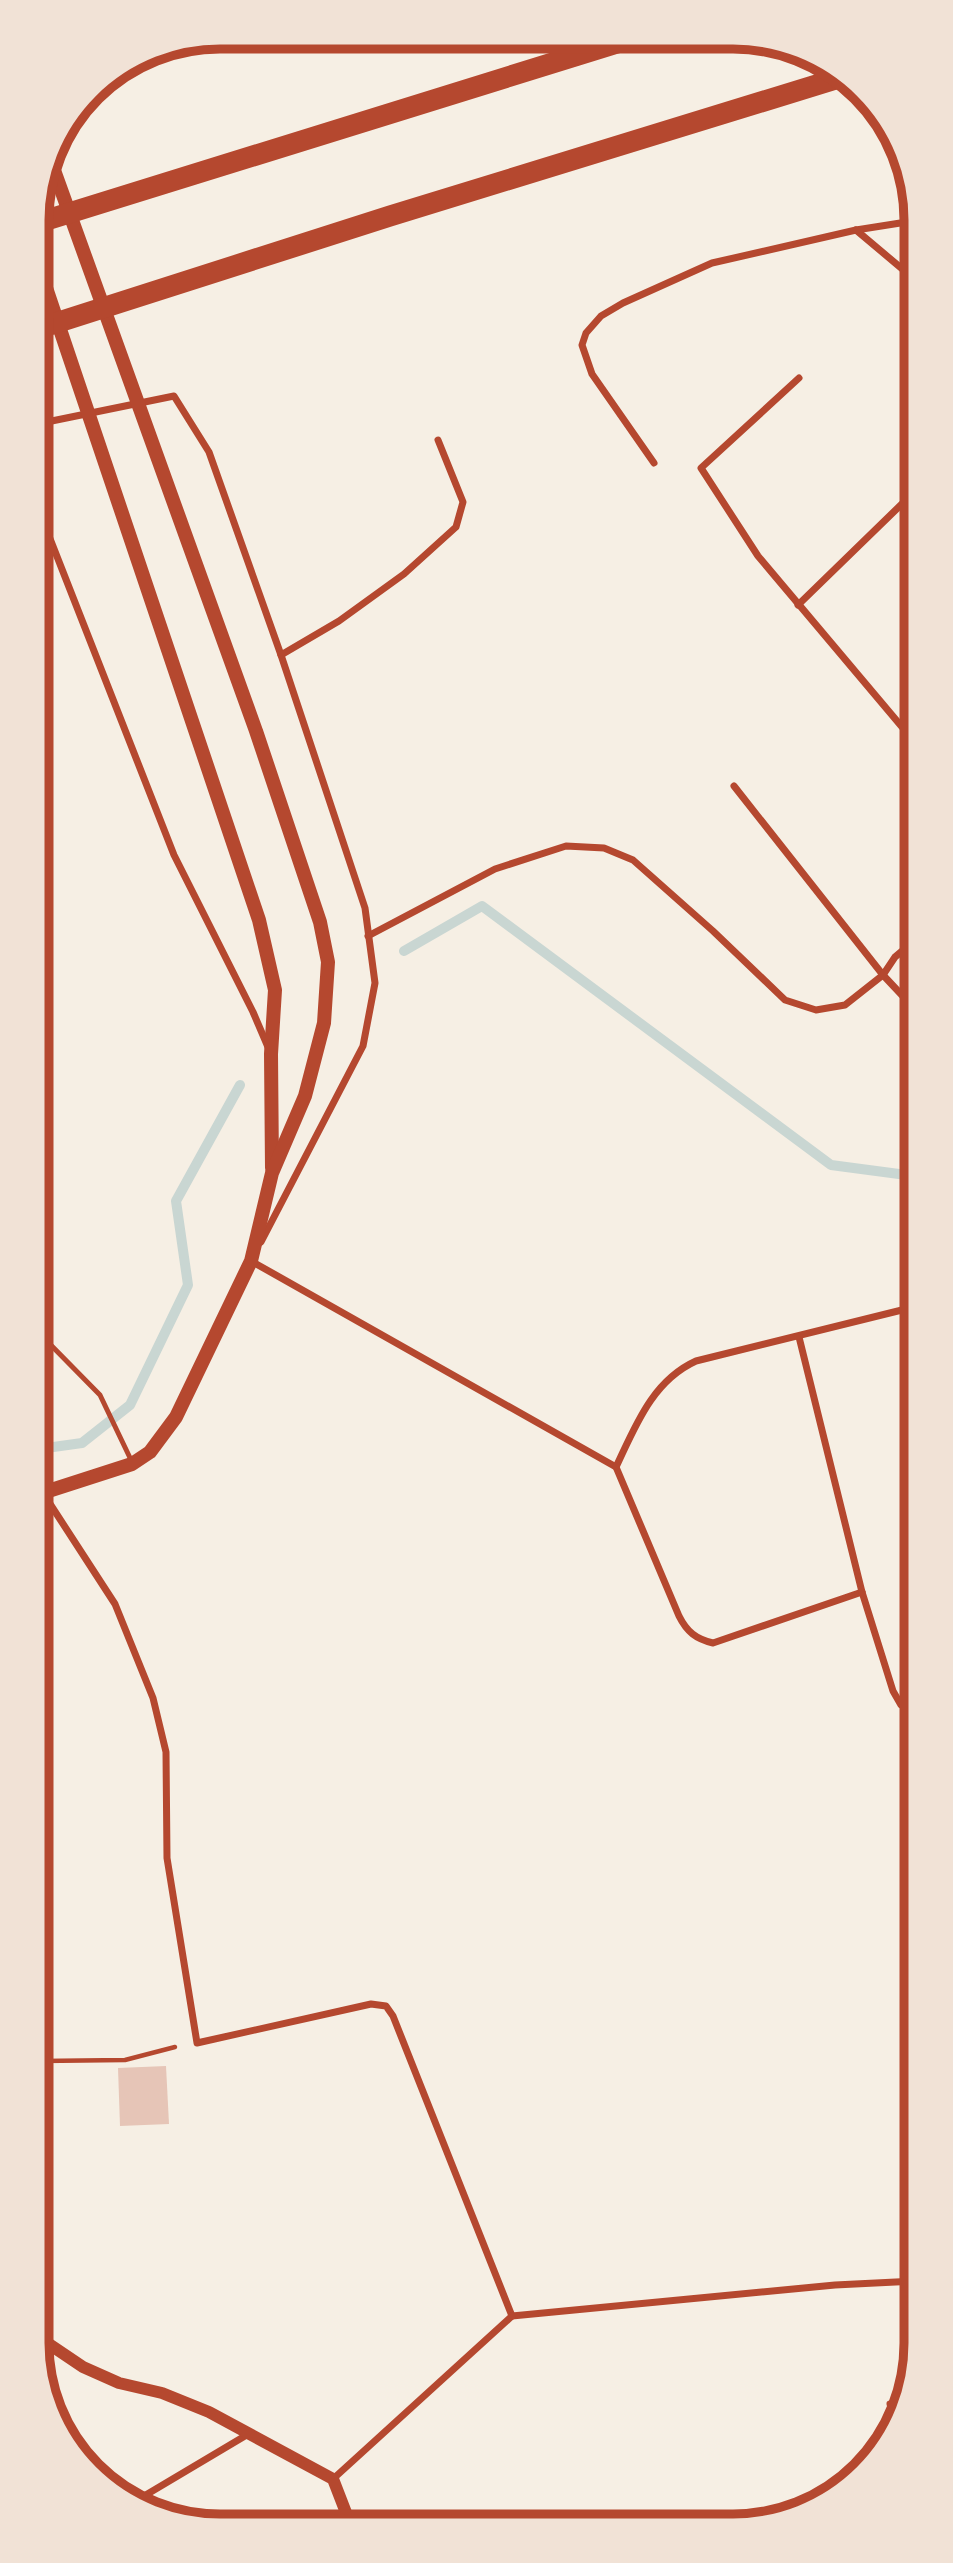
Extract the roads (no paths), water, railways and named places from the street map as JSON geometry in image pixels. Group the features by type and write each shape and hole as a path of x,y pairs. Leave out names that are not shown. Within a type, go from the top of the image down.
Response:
{"highway":[{"path":"49,219 598,49"},
{"path":"49,325 390,216 831,80"}],"main road":[{"path":"49,1491 132,1464 150,1452 176,1417 251,1261 272,1173 305,1096 324,1023 328,962 320,922 265,756 55,175"},
{"path":"49,297 259,920 275,990 271,1054 272,1173"}],"street":[{"path":"654,463 592,374 582,345 586,333 601,316 623,303 712,263 904,222"},
{"path":"856,230 904,270"},
{"path":"799,378 701,468 758,556 904,727"},
{"path":"49,422 174,396 209,452 281,655 365,908 375,983 363,1046 251,1261 616,1467 679,1616 684,1626 702,1640 713,1643 862,1592"},
{"path":"281,655 339,621 404,574 456,527 463,502 438,440"},
{"path":"798,605 904,502"},
{"path":"49,536 174,855 253,1012 271,1054"},
{"path":"734,786 883,975 904,997"},
{"path":"368,936 507,865 566,846 604,848 633,860 785,1000 816,1010 845,1005 883,975 895,957 904,949"},
{"path":"616,1467 648,1402 684,1366 904,1310"},
{"path":"799,1337 862,1592 893,1691 901,1705 904,1705"},
{"path":"49,1506 115,1604 153,1698 166,1752 167,1858 197,2043 371,2004 386,2006 418,2077 512,2316"},
{"path":"334,2479 512,2316 835,2285 904,2282"},
{"path":"49,2344 83,2367 119,2383 162,2393 209,2412 334,2479 347,2514"},
{"path":"144,2496 251,2433"}],"lane":[{"path":"49,1343 100,1395 132,1464"}],"waterway":[{"path":"404,951 482,906 831,1165 904,1175"},
{"path":"49,1448 82,1443 130,1405 188,1285 176,1201 240,1085"}]}
